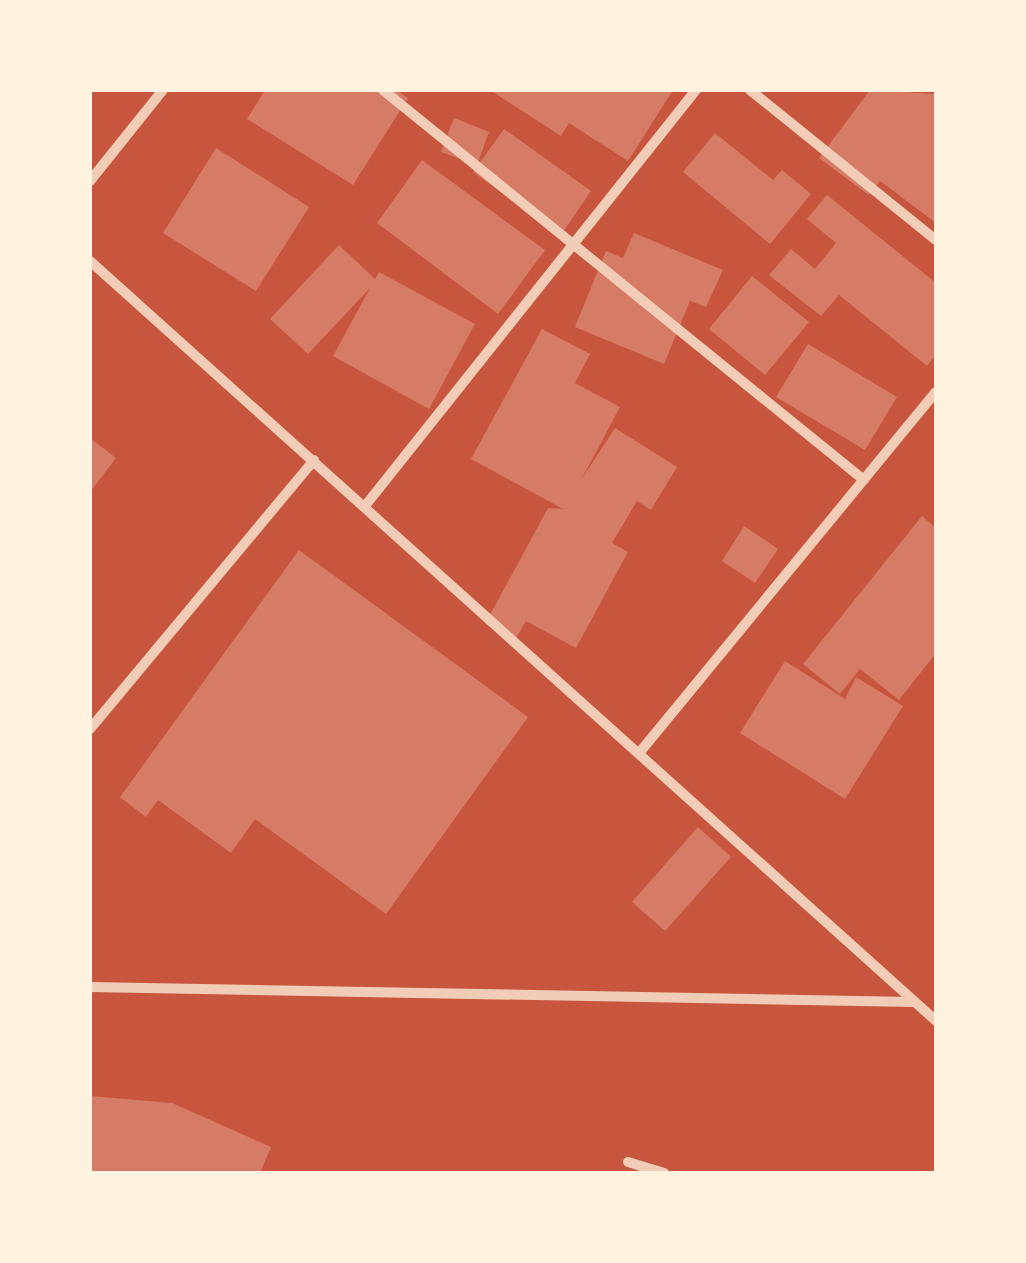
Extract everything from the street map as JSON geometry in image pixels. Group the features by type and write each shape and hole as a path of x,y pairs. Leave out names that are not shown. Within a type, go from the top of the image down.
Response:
{"street":[{"path":"90,181 164,90"},
{"path":"382,90 864,480"},
{"path":"365,506 696,90"},
{"path":"750,90 936,240"},
{"path":"90,261 936,1021"},
{"path":"640,752 936,392"},
{"path":"90,729 314,460"},
{"path":"90,986 914,1002"},
{"path":"628,1162 664,1173"}],"building":[{"path":"265,90 396,90 408,98 353,185 247,119"},
{"path":"490,90 673,90 628,161 569,123 561,136"},
{"path":"870,90 936,94 936,223 880,181 869,195 819,158"},
{"path":"454,118 489,132 477,165 441,152"},
{"path":"504,129 591,191 561,235 473,172"},
{"path":"715,133 773,180 782,170 811,194 770,244 683,172"},
{"path":"216,148 309,207 256,291 163,233"},
{"path":"422,160 545,250 498,314 377,223"},
{"path":"827,195 936,283 936,354 927,366 839,295 821,316 769,275 791,249 815,269 836,243 807,219"},
{"path":"634,233 723,270 706,307 690,301 664,364 575,327 606,251 623,258"},
{"path":"339,245 375,279 379,272 475,324 429,409 333,356 370,288 308,354 270,319"},
{"path":"752,276 809,322 765,375 709,329"},
{"path":"542,329 590,354 575,383 620,407 581,480 615,428 677,467 651,510 637,501 612,543 628,552 576,648 526,621 515,640 485,624 548,508 563,509 471,459"},
{"path":"808,344 897,397 865,450 776,397"},
{"path":"90,438 116,458 90,492"},
{"path":"922,516 936,528 936,653 899,700 860,669 840,694 803,664"},
{"path":"744,526 778,549 755,583 722,561"},
{"path":"299,550 528,717 386,914 255,819 231,853 158,800 146,817 120,797"},
{"path":"785,661 845,699 856,677 903,706 845,799 740,733"},
{"path":"698,827 731,857 665,931 632,902"},
{"path":"90,1096 172,1103 271,1147 260,1173 90,1173"}]}
